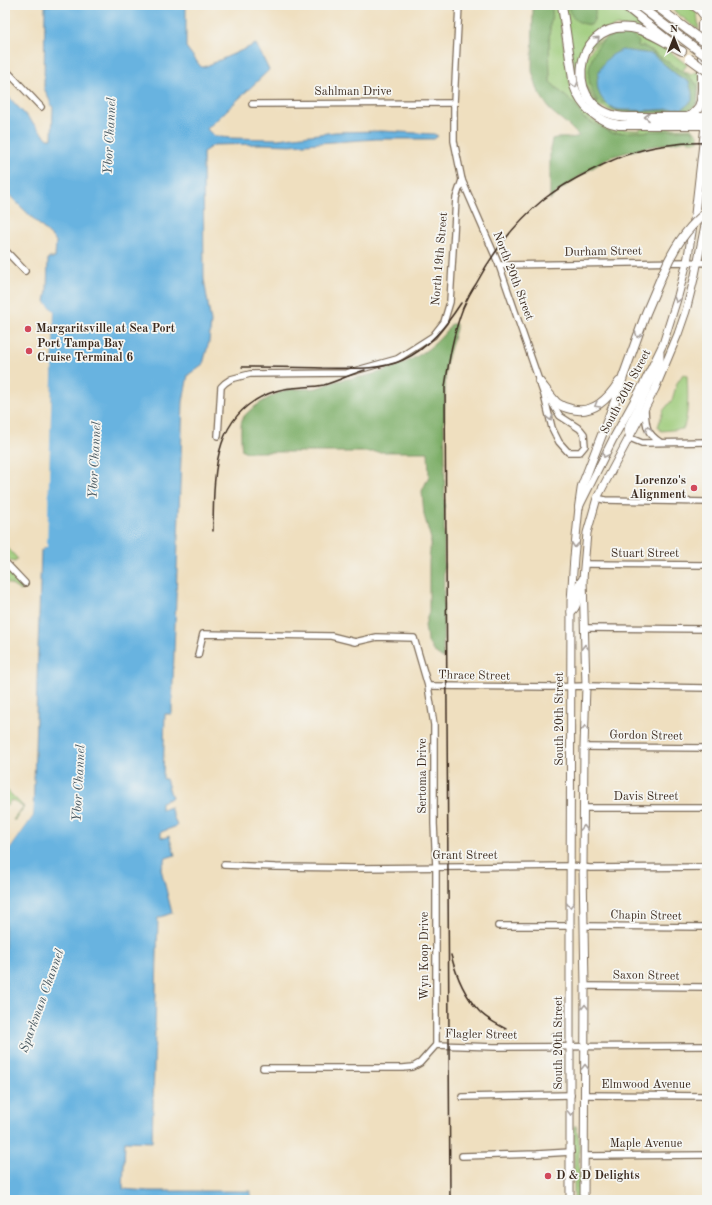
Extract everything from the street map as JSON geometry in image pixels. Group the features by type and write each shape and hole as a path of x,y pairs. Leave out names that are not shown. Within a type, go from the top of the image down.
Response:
{"highway":[{"path":"562,5 574,86 579,98 591,112 606,122 619,125 706,121"},
{"path":"624,5 707,71"},
{"path":"638,5 707,57"},
{"path":"656,5 707,44"},
{"path":"686,117 696,112 700,106 702,82 702,24 707,19 693,5"},
{"path":"682,51 642,31 629,28 618,28 604,33 589,47 582,63 581,76 584,88 593,103 610,114 623,117 686,117 706,121"},
{"path":"579,506 582,486 617,396 622,376 663,273 679,242 690,229 707,214"},
{"path":"539,381 552,398 560,405 579,411 590,409 600,404 613,391 622,376"}],"main road":[{"path":"703,5 707,19 707,28"},
{"name":"South 20th Street","path":"570,1200 571,612 579,506 613,439 644,383 661,348 671,320 687,262 695,214 706,121 707,86"},
{"name":"South 20th Street","path":"584,1200 585,986 583,868 586,686 583,578 587,532 597,498 645,410 677,338 698,263 707,214"},
{"path":"630,438 628,431 629,425 660,364 661,348"},
{"path":"571,612 575,610 578,602 578,586 583,578"}],"street":[{"name":"North 19th Street","path":"218,436 221,387 231,379 250,374 347,373 397,359 433,336 444,322 450,302 456,198 462,180 454,141 454,103 459,5"},
{"path":"5,69 41,107"},
{"name":"Sahlman Drive","path":"252,104 454,103"},
{"name":"North 20th Street","path":"462,180 499,265 539,381 552,428 559,442 568,452 580,452 585,446 584,434 580,429 560,416 539,381"},
{"path":"5,250 25,271"},
{"name":"Durham Street","path":"499,265 707,263"},
{"path":"645,410 648,432 660,443"},
{"path":"630,438 642,443 707,442"},
{"path":"597,498 605,500 707,502"},
{"path":"5,562 25,583"},
{"name":"Stuart Street","path":"584,564 707,565"},
{"path":"585,628 707,629"},
{"name":"Thrace Street","path":"198,654 203,634 331,636 355,642 377,637 414,638 428,686 707,688"},
{"name":"Sertoma Drive","path":"428,686 434,725 434,824 436,867"},
{"name":"Gordon Street","path":"584,747 707,748"},
{"name":"Davis Street","path":"584,808 707,808"},
{"name":"Grant Street","path":"224,865 283,867 707,867"},
{"name":"Wyn Koop Drive","path":"436,867 436,1045"},
{"path":"498,926 570,926"},
{"name":"Chapin Street","path":"584,926 707,928"},
{"name":"Saxon Street","path":"585,986 707,987"},
{"name":"Flagler Street","path":"263,1068 413,1067 420,1063 436,1045 494,1047 707,1046"},
{"path":"462,1097 571,1095"},
{"name":"Elmwood Avenue","path":"585,1095 707,1096"},
{"path":"462,1156 571,1152"},
{"name":"Maple Avenue","path":"585,1156 707,1155"}],"green space":[{"path":"533,5 550,5 551,8 552,13 549,41 550,82 576,106 583,118 612,133 693,130 694,137 687,140 643,148 610,157 557,192 550,200 550,151 552,139 572,138 579,136 551,111 539,93 532,71"},
{"path":"550,5 558,5 570,85 578,104 591,119 599,124 609,127 629,130 640,130 640,128 692,128 698,135 698,141 687,140 694,137 692,130 612,133 583,118 576,106 550,82 549,41 552,13"},
{"path":"564,5 567,5 569,10 595,11 594,5 615,5 645,28 614,26 581,56 578,77 605,115 620,119 681,120 616,123 593,112 577,87"},
{"path":"567,5 594,5 595,16 591,25 575,20"},
{"path":"666,5 687,5 697,13 699,30"},
{"path":"628,31 644,36 659,44 687,65 683,70 691,75 696,72 700,74 698,103 690,112 620,115 598,105 585,84 585,62 587,56 595,45 609,35","holes":["622,33 631,34 637,41 639,47 642,46 647,48 687,75 697,84 686,111 622,112 615,110 605,103 603,104 596,98 589,83 611,36"]},
{"path":"622,33 631,34 639,42 639,47 642,46 647,48 694,81 698,87 697,103 686,111 622,112 615,110 605,103 603,104 598,102 592,91 589,79 589,70 592,59 596,49 602,42 609,37","holes":["652,54 677,75 689,82 682,109 617,109"]},
{"path":"451,324 456,324 456,329 446,364 444,424 443,658 433,651 427,640 425,625 429,611 429,561 431,539 424,515 422,491 429,476 428,452 247,452 242,450 241,423 244,416 249,411 282,391 291,389 317,388 337,381 384,371 407,362 427,350 444,334"},
{"path":"683,374 687,376 688,395 685,424 683,429 661,431 658,427 663,411 672,400 677,383"},
{"path":"5,545 17,558 15,562 11,561 5,555"},
{"path":"5,567 21,583 23,588 21,591 5,581"},
{"path":"6,789 24,807 15,820 13,820 23,807 11,800 7,806 5,805"},
{"path":"574,1126 576,1126 579,1139 579,1200 574,1200"}],"water":[{"path":"45,5 186,5 186,47 201,67 256,44 269,70 207,129 214,136 230,138 278,139 335,132 382,131 434,134 438,136 434,139 376,139 290,145 214,145 203,152 204,279 211,322 209,342 203,364 188,375 183,402 172,714 165,714 163,779 166,779 172,798 161,802 161,810 170,807 177,826 161,832 161,837 164,838 169,836 175,855 166,858 161,869 172,913 158,918 152,1142 125,1141 123,1189 148,1191 251,1191 250,1200 5,1200 5,856 33,816 41,550 43,550 43,547 46,547 54,311 45,302 47,291 48,258 55,258 56,241 5,191 5,93 48,139 52,139 53,108 44,88"},
{"path":"622,50 652,54 677,75 689,82 692,93 692,101 682,109 624,110 609,106 600,96 597,83 598,76 600,69 606,61 612,55"}],"pier":[{"path":"43,300 54,311 47,547 44,547 43,550 39,549 45,545 52,312"},
{"path":"32,803 34,804 33,816 5,856 5,853 31,815"}],"railway":[{"path":"450,1200 445,387 454,337 471,292 490,260 524,217 544,199 560,187 578,177 626,155 645,149 666,145 707,143"},
{"path":"242,367 352,368 393,364 412,355 429,343 443,328 461,303"},
{"path":"213,531 214,489 220,448 228,430 239,414 255,401 276,391 288,388 324,385 365,370"},
{"path":"451,955 469,999 485,1016 506,1029"},
{"path":"551,1034 559,1034"}],"place":[{"name":"Margaritsville at Sea Port","path":"28,329"},
{"name":"Port Tampa Bay Cruise Terminal 6","path":"29,351"},
{"name":"Lorenzo's Alignment","path":"694,488"},
{"name":"D & D Delights","path":"548,1176"}],"water label":[{"name":"Ybor Channel","path":"110,136"},
{"name":"Ybor Channel","path":"95,460"},
{"name":"Ybor Channel","path":"79,783"},
{"name":"Sparkman Channel","path":"42,1001"}]}
